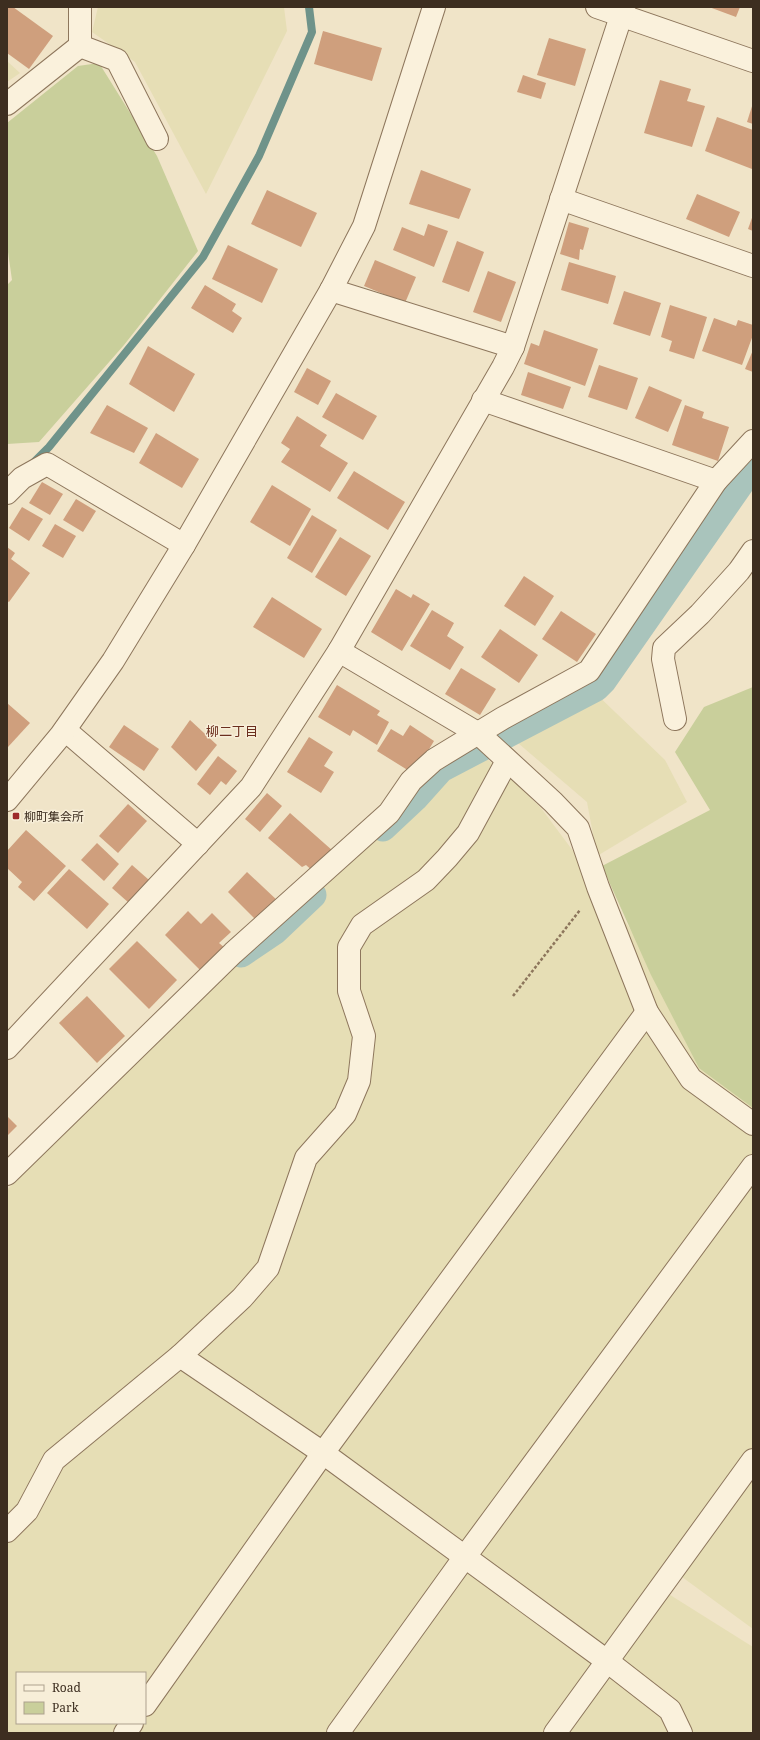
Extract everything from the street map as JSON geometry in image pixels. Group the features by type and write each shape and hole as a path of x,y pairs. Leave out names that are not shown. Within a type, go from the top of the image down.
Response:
{"street":[{"path":"80,7 80,46"},
{"path":"7,800 65,730 113,662 184,544 331,290 364,226 434,7"},
{"path":"597,7 622,11 753,61"},
{"path":"7,1048 251,787 339,651 503,367 512,347 622,11"},
{"path":"7,104 80,46"},
{"path":"80,46 117,60 157,139"},
{"path":"561,199 753,266"},
{"path":"331,290 512,347"},
{"path":"483,400 716,482"},
{"path":"7,1174 233,953 389,813 411,781 434,760 503,718 589,671 716,482 753,441"},
{"path":"7,493 22,478 47,464 184,544"},
{"path":"675,719 663,659 664,648 705,609 739,571 753,551"},
{"path":"339,651 479,734 553,802 578,828 598,887 647,1012 692,1079 753,1124"},
{"path":"65,730 198,844"},
{"path":"7,1531 27,1511 54,1460 180,1356 242,1298 268,1268 306,1158 344,1114 359,1081 364,1036 349,991 349,947 362,925 426,880 447,858 468,833 507,761"},
{"path":"146,1703 322,1452 647,1012"},
{"path":"338,1733 464,1558 753,1166"},
{"path":"180,1356 322,1452 464,1558 607,1661 670,1710 681,1733"},
{"path":"555,1733 753,1460"},
{"path":"125,1733 131,1724"}],"path":[{"path":"513,996 598,887"}],"shaded area":[{"path":"98,7 284,7 287,31 206,194 135,62 92,32"},
{"path":"7,61 20,73 7,82"},
{"path":"590,688 665,760 687,802 597,856 587,802 511,737"},
{"path":"475,749 512,780 541,808 623,918 737,1096 753,1107 753,1629 678,1574 667,1593 753,1647 753,1733 7,1733 7,1190 287,905 433,775"}],"green space":[{"path":"99,63 157,156 198,251 124,345 39,442 7,444 7,285 12,280 7,245 7,123 78,66"},
{"path":"753,687 753,1108 699,1068 651,975 602,866 710,810 675,752 704,707"}],"building":[{"path":"8,7 13,7 53,36 29,69 7,53"},
{"path":"709,7 740,7 736,17"},
{"path":"323,31 382,48 372,81 314,64"},
{"path":"549,38 586,49 575,86 537,75"},
{"path":"523,75 546,83 541,99 517,92"},
{"path":"660,80 691,89 687,101 705,106 692,147 644,133"},
{"path":"753,103 753,124 747,122"},
{"path":"717,117 753,130 752,169 705,151"},
{"path":"421,170 471,189 459,219 409,204"},
{"path":"267,190 317,213 301,247 251,224"},
{"path":"697,194 740,212 729,237 686,219"},
{"path":"753,215 753,231 748,229"},
{"path":"569,222 589,228 583,250 580,249 579,260 560,254"},
{"path":"428,224 448,231 434,267 393,250 402,227 424,236"},
{"path":"457,241 484,252 469,292 442,282"},
{"path":"228,245 278,269 262,303 212,279"},
{"path":"375,260 416,277 405,303 364,286"},
{"path":"569,262 616,276 608,304 561,290"},
{"path":"488,271 516,282 501,322 473,312"},
{"path":"205,285 236,304 232,311 242,318 233,333 191,308"},
{"path":"624,291 661,303 650,336 613,324"},
{"path":"670,305 707,317 694,359 669,351 672,341 661,337"},
{"path":"714,318 736,326 738,320 753,325 753,335 742,365 702,351"},
{"path":"544,330 598,349 585,386 524,364 531,343 539,346"},
{"path":"148,346 195,374 174,412 129,384"},
{"path":"753,350 753,372 745,369"},
{"path":"599,365 638,378 627,410 588,397"},
{"path":"307,368 331,381 318,405 294,392"},
{"path":"528,372 571,387 563,409 521,395"},
{"path":"649,386 682,400 668,432 635,418"},
{"path":"336,393 377,416 363,440 322,417"},
{"path":"107,405 148,428 134,453 90,433"},
{"path":"685,405 704,412 702,418 729,427 718,461 672,445"},
{"path":"297,416 327,435 320,446 348,463 330,492 281,462 290,449 281,443"},
{"path":"156,433 199,459 182,488 139,463"},
{"path":"354,471 405,502 388,530 337,498"},
{"path":"42,482 63,494 50,515 29,503"},
{"path":"272,485 311,509 290,546 250,522"},
{"path":"76,499 96,511 83,532 63,520"},
{"path":"22,507 43,519 29,541 9,528"},
{"path":"312,515 337,530 312,573 287,558"},
{"path":"55,524 76,536 63,558 42,546"},
{"path":"340,537 371,556 346,596 315,577"},
{"path":"7,547 15,553 11,559 30,573 9,602 7,601"},
{"path":"524,576 554,596 535,626 504,606"},
{"path":"396,589 411,598 413,594 430,604 402,651 371,632"},
{"path":"272,597 322,629 304,658 253,627"},
{"path":"432,610 454,623 447,636 464,647 450,670 410,646"},
{"path":"561,611 596,634 577,662 542,639"},
{"path":"500,629 538,655 519,683 481,657"},
{"path":"461,668 496,689 480,715 445,694"},
{"path":"337,685 380,711 377,715 389,722 377,745 353,730 350,736 318,717"},
{"path":"7,703 30,723 8,747 7,746"},
{"path":"190,720 217,745 196,771 171,747"},
{"path":"124,725 159,749 144,771 109,747"},
{"path":"410,725 434,741 414,774 377,751 391,729 403,736"},
{"path":"309,737 333,752 324,766 334,772 321,793 287,772"},
{"path":"218,756 237,771 226,785 221,781 210,795 197,784"},
{"path":"267,793 282,806 260,832 245,819"},
{"path":"128,804 147,821 118,853 99,836"},
{"path":"290,813 333,851 315,873 306,865 302,867 268,838"},
{"path":"26,830 66,866 34,901 18,887 22,882 7,868 7,851"},
{"path":"97,843 119,864 104,881 81,860"},
{"path":"132,865 149,880 129,903 112,888"},
{"path":"69,869 109,904 87,929 47,893"},
{"path":"247,872 279,902 259,923 228,892"},
{"path":"188,911 201,924 212,913 231,932 219,943 225,948 202,972 165,935"},
{"path":"137,941 177,980 149,1009 109,969"},
{"path":"87,996 125,1036 97,1063 59,1023"},
{"path":"7,1116 17,1126 7,1136"}],"waterway":[{"path":"34,462 49,447 203,257 259,156 312,32 309,7"},
{"path":"383,828 415,798 441,769 596,688 603,681 753,466"},
{"path":"241,954 275,931 313,895"}],"place":[{"name":"柳町集会所","path":"16,816"}],"district":[{"name":"柳二丁目","path":"232,731"}]}
